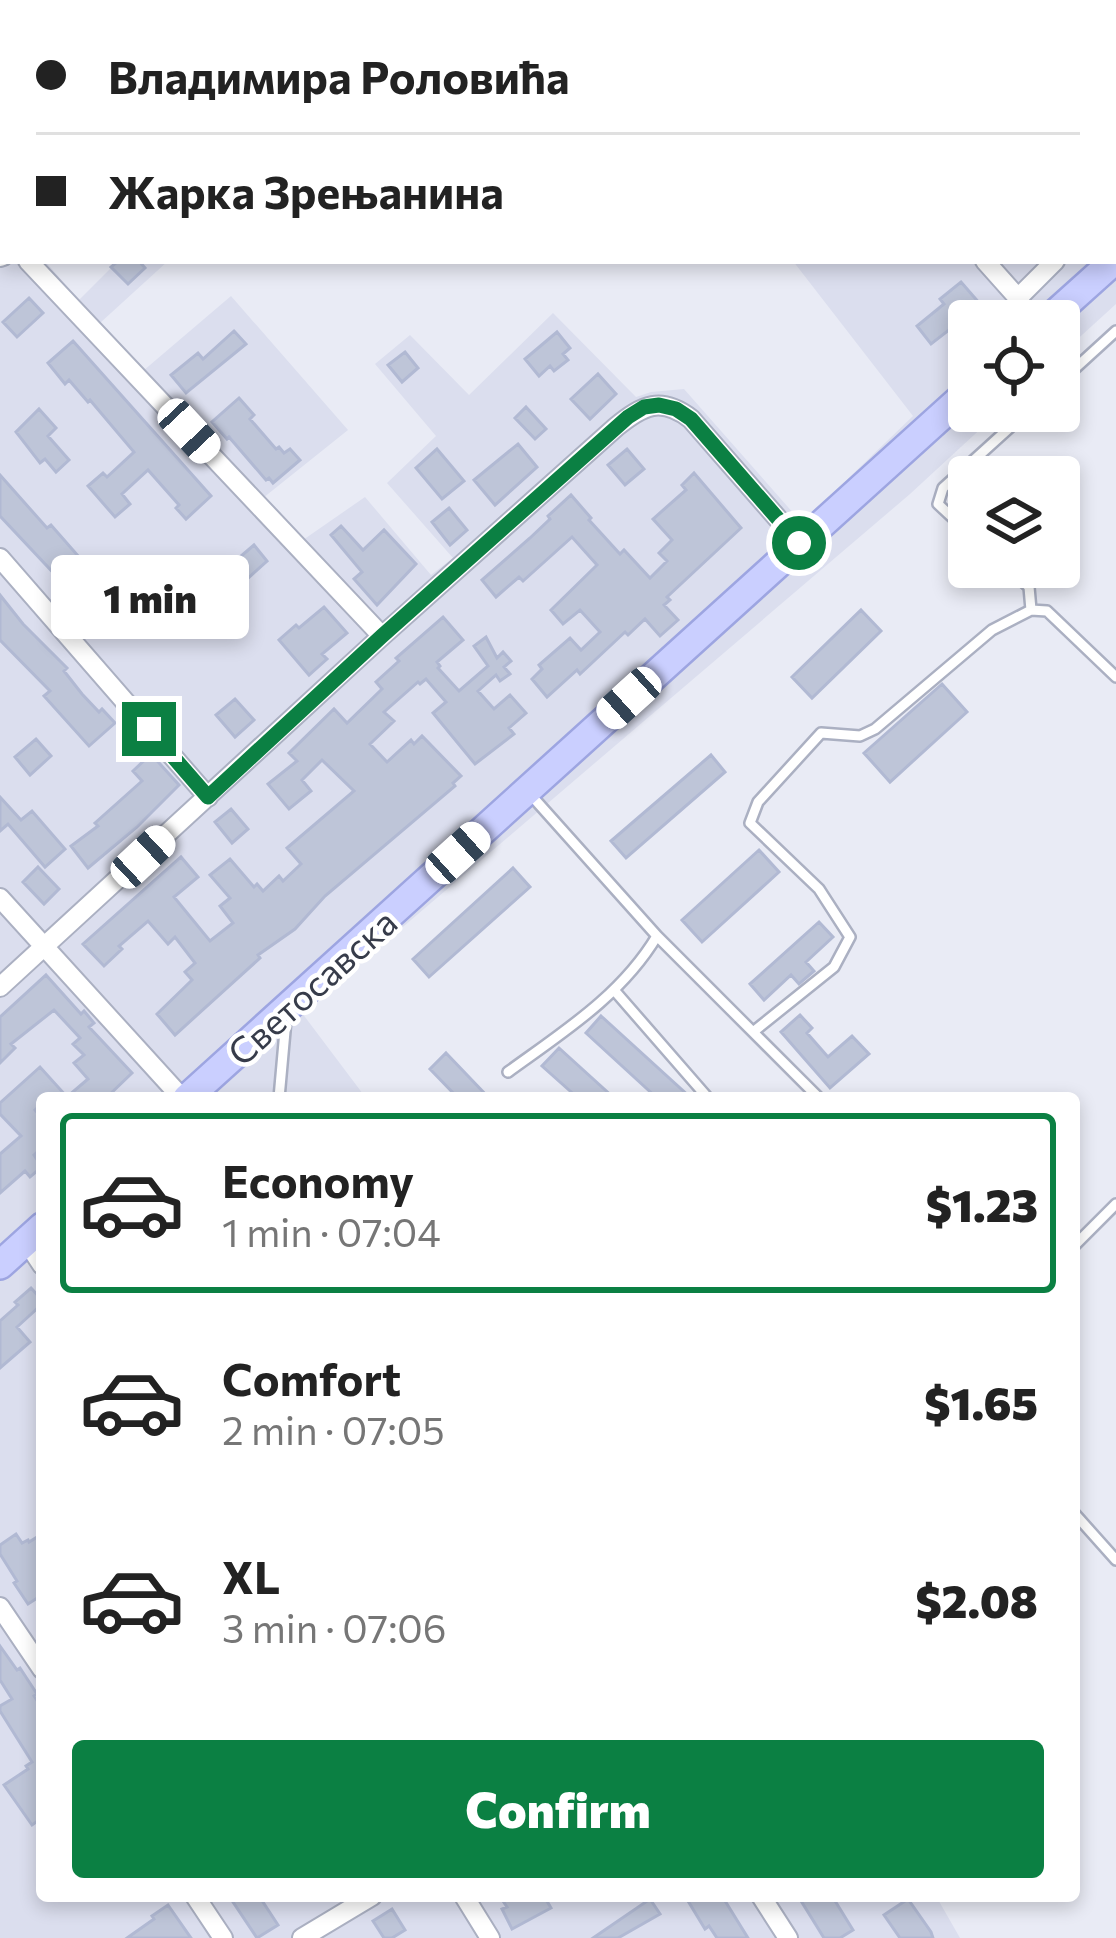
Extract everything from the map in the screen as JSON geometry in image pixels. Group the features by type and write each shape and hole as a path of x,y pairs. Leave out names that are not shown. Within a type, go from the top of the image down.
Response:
{"main road":[{"path":"1071,300 1111,264"},
{"name":"Светосавска","path":"192,1092 948,410"},
{"path":"0,1265 34,1234"}],"street":[{"path":"31,264 382,636"},
{"path":"988,264 1018,298 1052,264"},
{"path":"0,987 382,636 644,407 676,409 691,419 799,543"},
{"path":"0,558 208,797"},
{"path":"0,898 179,1092"},
{"path":"0,1607 36,1660"},
{"path":"199,1902 223,1938"},
{"path":"302,1938 362,1902"},
{"path":"468,1902 490,1938"},
{"path":"765,1902 788,1938"}],"lane":[{"path":"1080,364 1116,331"},
{"path":"978,456 1005,432"},
{"path":"948,483 938,504 948,513"},
{"path":"1029,588 1031,610"},
{"path":"753,1032 834,968 850,937 819,889 750,823 758,802 820,733 860,736 874,729 992,630 1031,610 1047,611 1116,677"},
{"path":"527,790 657,936 813,1092"},
{"path":"508,1072 594,1010 641,962 657,936"},
{"path":"614,990 703,1092"},
{"path":"280,1092 287,1009"},
{"path":"1080,1240 1116,1204"},
{"path":"1080,1520 1116,1560"}],"shaded area":[{"path":"0,264 48,264 79,300 115,264 165,264 100,323 143,371 231,296 348,430 263,498 303,540 365,497 431,575 453,558 387,483 436,436 375,364 410,335 469,395 553,313 636,397 684,389 802,523 913,416 795,264 1116,264 1116,304 1080,337 1080,300 948,300 948,432 977,432 302,1013 361,1092 36,1092 36,1902 939,1902 960,1938 0,1938"}],"building":[{"path":"142,264 145,268 128,284 111,267"},
{"path":"961,282 977,300 948,300 948,331 931,344 917,326 944,304 940,299"},
{"path":"29,298 43,313 17,337 3,322"},
{"path":"234,331 246,344 186,393 171,375 198,353 203,359"},
{"path":"557,332 570,348 563,354 568,360 539,376 525,359"},
{"path":"73,341 211,496 186,519 148,470 122,494 130,504 115,517 88,486 103,473 107,477 134,452 90,400 69,380 65,384 48,363"},
{"path":"405,352 418,368 402,382 388,365"},
{"path":"598,374 616,394 590,419 571,399"},
{"path":"239,398 276,449 284,453 290,449 300,460 273,483 212,422"},
{"path":"526,407 546,429 535,439 515,418"},
{"path":"39,409 56,428 48,436 69,460 56,472 45,459 40,463 16,432"},
{"path":"518,444 537,467 495,505 474,480"},
{"path":"437,449 464,481 442,499 416,468"},
{"path":"627,449 644,469 625,485 608,465"},
{"path":"694,473 741,528 667,597 670,600 664,605 678,620 660,636 645,619 547,697 532,679 542,669 539,665 570,638 581,650 600,632 580,610 563,624 551,610 597,565 572,537 523,581 519,577 496,597 482,580 571,495 620,554 624,550 650,578 667,561 659,553 672,540 653,519 686,490 682,485"},
{"path":"0,475 128,613 109,632 0,516"},
{"path":"449,508 467,530 450,545 432,522"},
{"path":"341,526 363,550 384,530 416,564 377,605 354,579 362,572 331,535"},
{"path":"254,545 267,561 247,579 233,563"},
{"path":"198,593 227,625 218,633 189,601"},
{"path":"0,595 67,668 64,671 82,694 115,723 89,746 44,696 50,691 0,640"},
{"path":"324,607 347,633 322,654 327,659 309,675 279,640"},
{"path":"861,610 881,631 812,698 792,677"},
{"path":"443,617 463,640 437,662 438,668 459,691 488,666 474,646 486,637 497,658 503,652 511,661 504,667 510,674 500,681 496,675 478,691 494,709 510,695 526,713 509,728 514,734 475,764 433,713 446,702 426,679 384,712 394,721 370,744 387,762 422,736 461,776 455,786 325,896 295,929 258,955 175,1035 157,1014 192,980 185,972 195,963 175,937 168,944 148,921 104,966 83,944 181,857 198,877 174,897 210,941 233,923 220,906 230,898 210,875 230,859 263,891 279,876 283,881 301,864 287,848 354,791 322,760 302,780 311,791 289,809 268,784 297,761 289,753 334,709 347,723 382,689 376,682 399,661 396,658"},
{"path":"942,684 967,712 890,782 864,753"},
{"path":"235,699 254,720 235,737 216,715"},
{"path":"36,739 51,756 30,775 15,757"},
{"path":"151,754 179,785 88,868 71,846 142,781 133,771"},
{"path":"711,755 725,772 626,858 611,841"},
{"path":"0,797 21,820 32,811 65,849 45,867 8,824 0,831"},
{"path":"231,809 248,829 232,843 215,822"},
{"path":"759,850 779,872 702,942 682,920"},
{"path":"38,867 59,889 44,904 23,882"},
{"path":"513,868 530,887 429,977 413,959"},
{"path":"819,922 833,937 806,962 814,971 799,984 791,975 764,1000 750,984"},
{"path":"46,975 81,1014 84,1011 94,1023 89,1027 132,1073 112,1092 73,1092 88,1079 74,1063 84,1055 73,1044 80,1038 54,1010 11,1044 15,1048 0,1063 0,1017"},
{"path":"800,1015 812,1028 807,1033 828,1057 852,1036 869,1054 830,1088 781,1032"},
{"path":"601,1016 684,1092 650,1092 586,1033"},
{"path":"559,1048 607,1092 571,1092 542,1066"},
{"path":"446,1053 483,1092 452,1092 430,1069"},
{"path":"40,1067 62,1092 36,1092 36,1172 30,1177 25,1171 0,1193 0,1154 21,1136 0,1114 0,1103"},
{"path":"31,1288 36,1293 36,1310 17,1327 30,1342 0,1368 0,1321 18,1305 15,1302"},
{"path":"16,1534 22,1543 36,1538 36,1599 28,1604 0,1554 0,1545"},
{"path":"0,1646 36,1692 36,1822 32,1825 4,1785 32,1762 0,1711 12,1699 0,1680"},
{"path":"233,1902 263,1902 278,1925 257,1938"},
{"path":"504,1902 548,1902 551,1908 512,1929 502,1909 507,1907"},
{"path":"646,1902 652,1902 660,1914 618,1938 593,1938"},
{"path":"689,1902 726,1902 748,1938 717,1938 709,1926 705,1929"},
{"path":"802,1902 836,1902 853,1930 840,1938 824,1938"},
{"path":"910,1902 933,1938 900,1938 884,1915"},
{"path":"168,1905 191,1938 127,1938 154,1919"},
{"path":"392,1909 405,1930 384,1938 373,1921"}],"route":[{"path":"149,729 208,797 482,546 644,407 676,409 691,419 799,543"}]}
